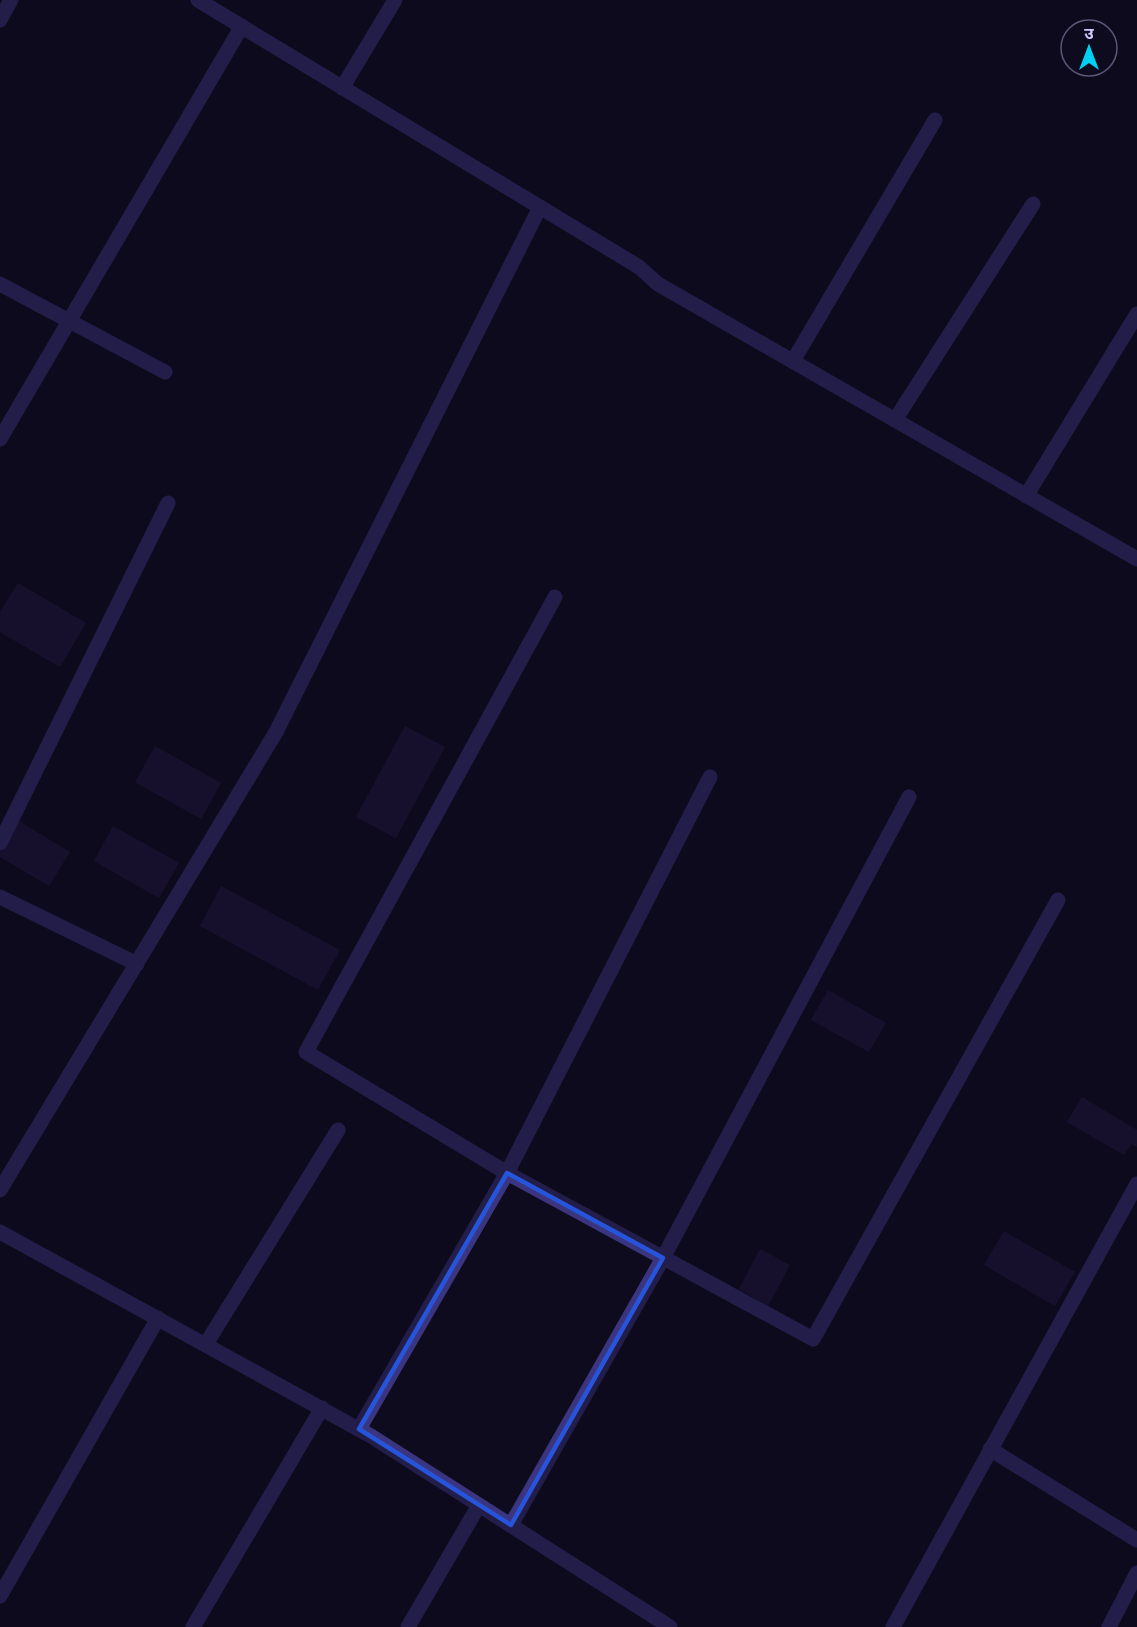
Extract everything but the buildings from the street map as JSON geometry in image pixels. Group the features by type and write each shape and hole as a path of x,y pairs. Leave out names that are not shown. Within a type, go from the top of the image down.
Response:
{"street":[{"path":"0,20 12,0"},
{"path":"198,0 639,267 658,284 1137,560"},
{"path":"342,88 395,0"},
{"path":"0,440 242,26"},
{"path":"793,361 935,120"},
{"path":"895,420 1033,204"},
{"path":"0,1190 276,732 540,207"},
{"path":"0,284 165,372"},
{"path":"1026,496 1137,314"},
{"path":"0,843 168,503"},
{"path":"555,597 306,1052 507,1173 813,1339 1058,900"},
{"path":"359,1429 507,1173 710,777"},
{"path":"511,1526 663,1258 909,796"},
{"path":"0,897 137,963"},
{"path":"206,1344 338,1131"},
{"path":"893,1627 1137,1184"},
{"path":"0,1232 359,1429 669,1627"},
{"path":"0,1596 159,1318"},
{"path":"193,1627 322,1408"},
{"path":"990,1449 1137,1540"},
{"path":"408,1627 479,1505"},
{"path":"1109,1627 1137,1573"}],"highlighted area":[{"path":"507,1173 663,1258 511,1525 359,1429"}]}
